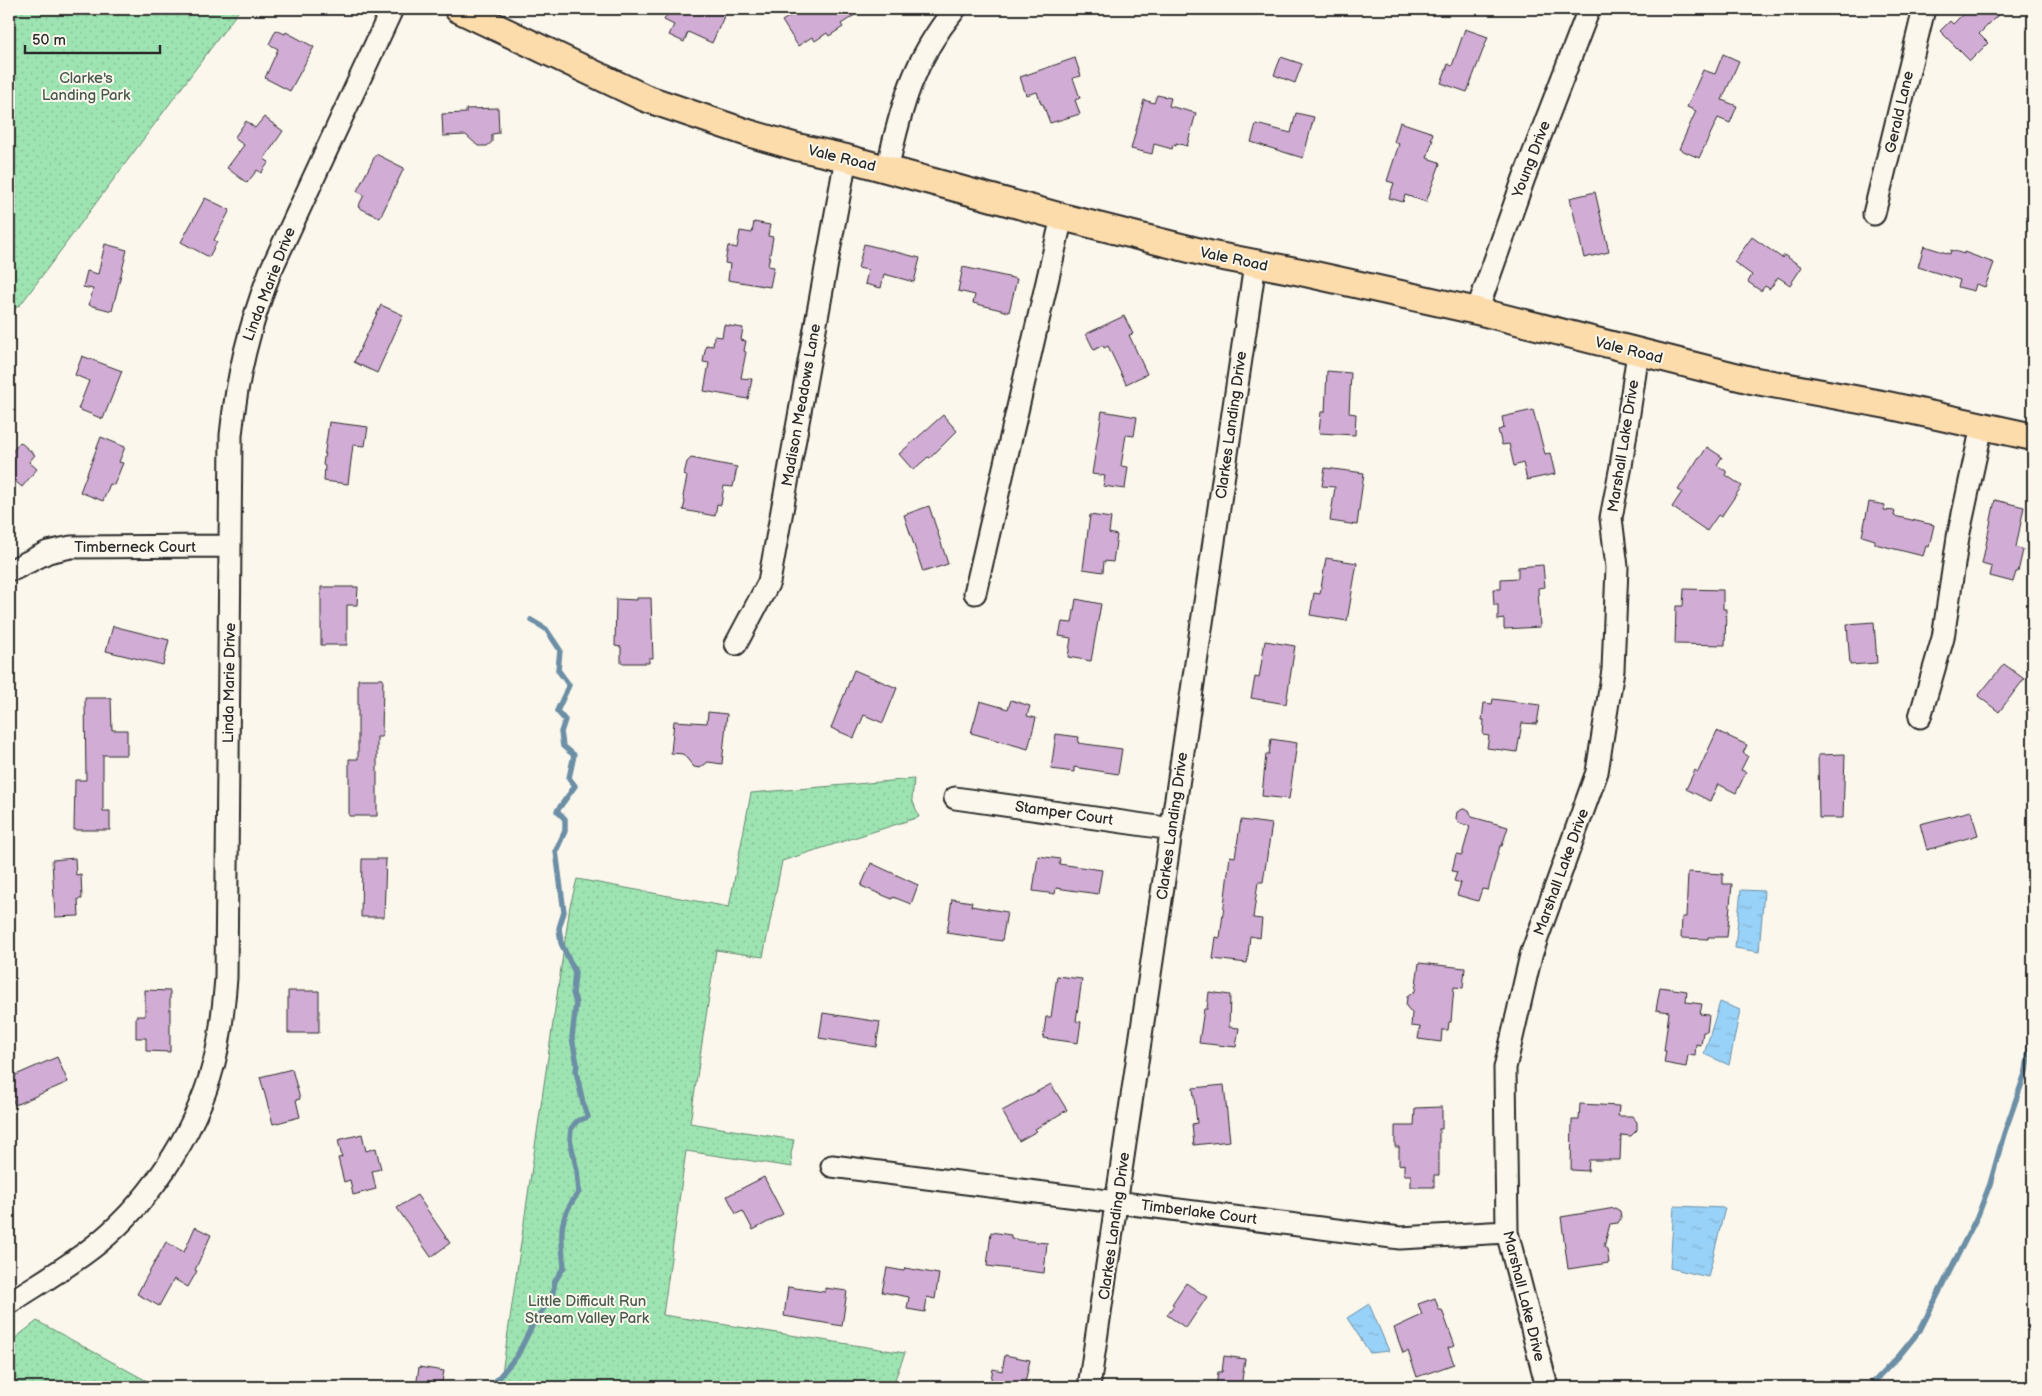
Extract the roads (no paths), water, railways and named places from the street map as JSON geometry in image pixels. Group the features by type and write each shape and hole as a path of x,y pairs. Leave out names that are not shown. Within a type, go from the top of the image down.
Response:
{"main road":[{"name":"Vale Road","path":"458,9 645,98 796,147 846,158 1062,217 1255,264 1301,272 1477,311 1638,353 1752,380 1887,405 2033,437"}],"street":[{"name":"Linda Marie Drive","path":"9,1303 97,1244 132,1211 153,1186 172,1160 190,1123 205,1089 217,1051 226,978 229,546 231,435 234,402 244,352 255,312 270,272 392,9"},
{"path":"887,170 901,110 917,65 933,37 955,9"},
{"name":"Young Drive","path":"1477,311 1524,178 1589,9"},
{"name":"Gerald Lane","path":"1874,214 1924,9"},
{"name":"Madison Meadows Lane","path":"736,644 769,582 846,158"},
{"path":"975,593 1034,329 1062,217"},
{"name":"Clarkes Landing Drive","path":"1089,1387 1118,1202 1255,264"},
{"name":"Marshall Lake Drive","path":"1548,1387 1507,1232 1505,1068 1531,955 1596,772 1613,670 1617,567 1611,518 1638,353"},
{"path":"1920,717 1944,638 1958,537 1982,426"},
{"name":"Timberneck Court","path":"14,569 48,552 71,547 229,546"},
{"name":"Stamper Court","path":"955,798 1172,829"},
{"name":"Timberlake Court","path":"832,1166 1400,1238 1507,1232"}],"water":[{"path":"1741,890 1764,891 1759,952 1735,948"},
{"path":"1720,1002 1740,1010 1729,1065 1704,1054"},
{"path":"1674,1206 1725,1208 1708,1277 1670,1268"},
{"path":"1369,1304 1389,1351 1370,1353 1347,1318"}],"waterway":[{"path":"498,1387 494,1383 517,1356 534,1322 552,1297 555,1281 564,1267 562,1228 567,1211 579,1192 577,1171 570,1139 571,1129 577,1121 588,1117 576,1071 577,1064 572,1038 576,1003 573,993 575,972 561,943 559,928 564,912 556,851 565,831 565,819 557,811 575,786 569,778 574,755 563,746 561,732 565,720 557,711 569,685 558,670 560,650 546,629 531,620"},
{"path":"1869,1387 1899,1356 1920,1330 1978,1215 1990,1184 2004,1134 2026,1071 2033,1024"}],"park label":[{"name":"Clarke's Landing Park","path":"86,86"},
{"name":"Little Difficult Run Stream Valley Park","path":"587,1310"}]}
